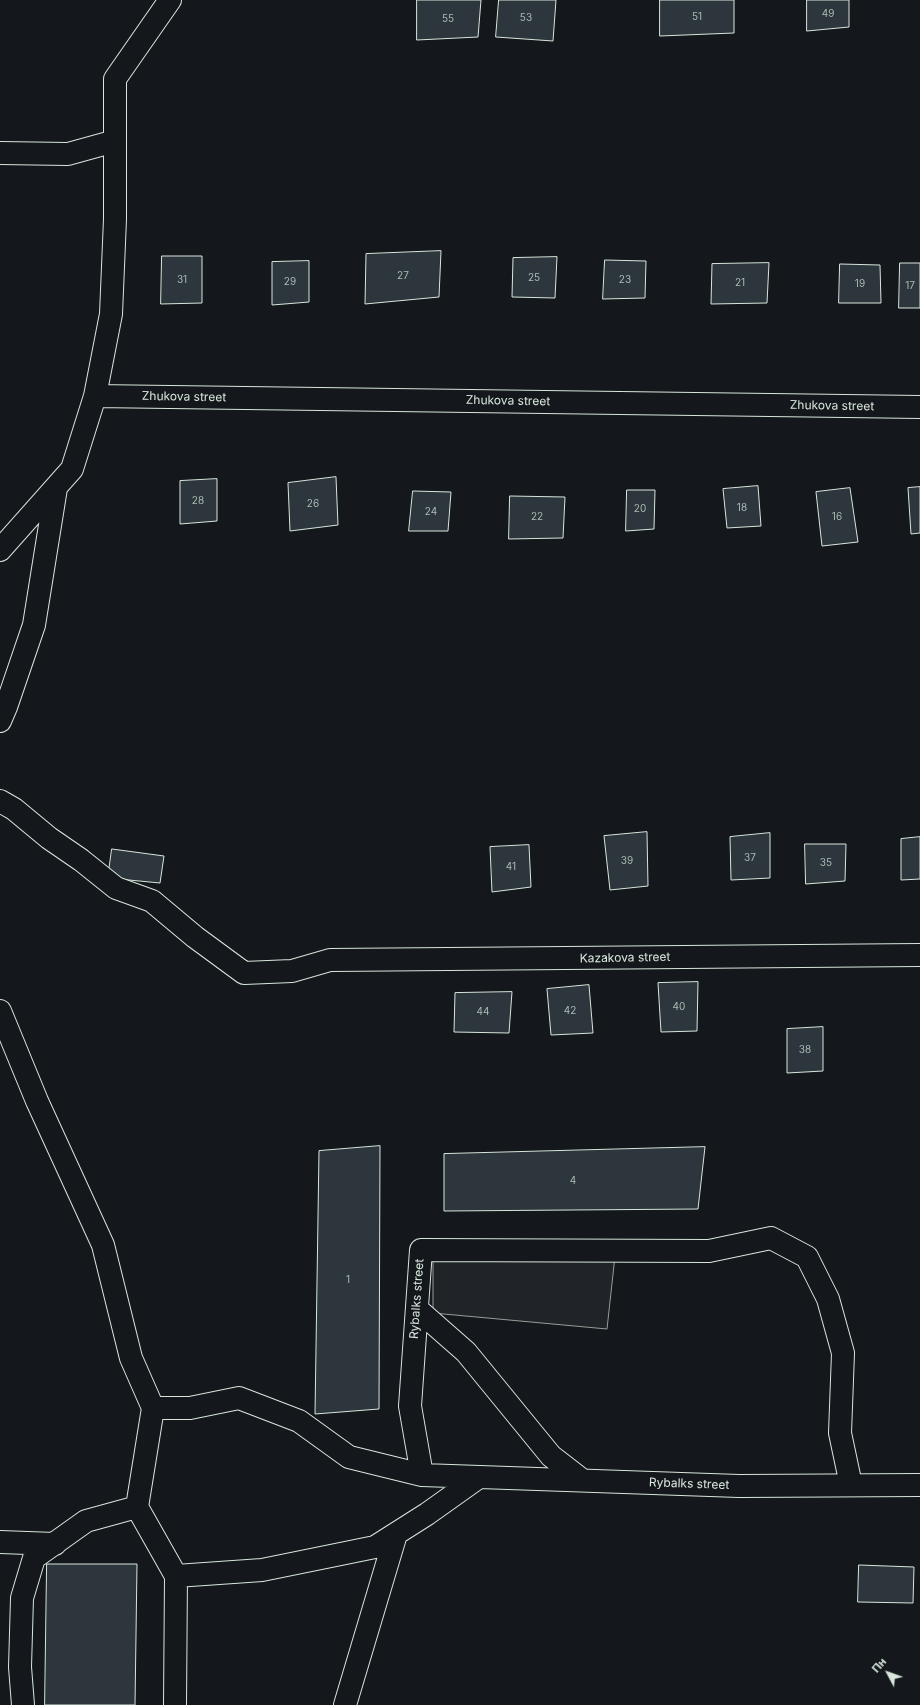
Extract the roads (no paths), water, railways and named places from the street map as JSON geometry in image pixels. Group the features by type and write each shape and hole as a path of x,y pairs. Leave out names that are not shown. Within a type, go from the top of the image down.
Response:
{"street":[{"path":"0,550 72,469 95,396 111,314 115,219 115,79 170,0"},
{"path":"0,153 68,154 115,141"},
{"name":"Zhukova street","path":"95,396 920,407"},
{"path":"0,721 34,624 56,487"},
{"name":"Kazakova street","path":"0,801 14,809 49,838 81,860 116,888 152,901 195,937 244,973 292,971 330,960 920,955"},
{"path":"0,1011 103,1245 131,1358 153,1408 137,1507 176,1576 175,1705"},
{"name":"Rybalks street","path":"851,1485 840,1434 843,1353 828,1299 807,1257 771,1238 709,1251 421,1250 410,1406 422,1475 739,1486 920,1485"},
{"path":"417,1309 466,1352 551,1456 582,1480"},
{"path":"153,1408 190,1408 239,1398 299,1421 349,1457 422,1475"},
{"path":"176,1576 262,1570 375,1547 427,1514 479,1477"},
{"path":"23,1705 20,1667 22,1598 34,1558 86,1521 137,1507"},
{"path":"345,1705 396,1534"},
{"path":"0,1542 55,1544"}]}
